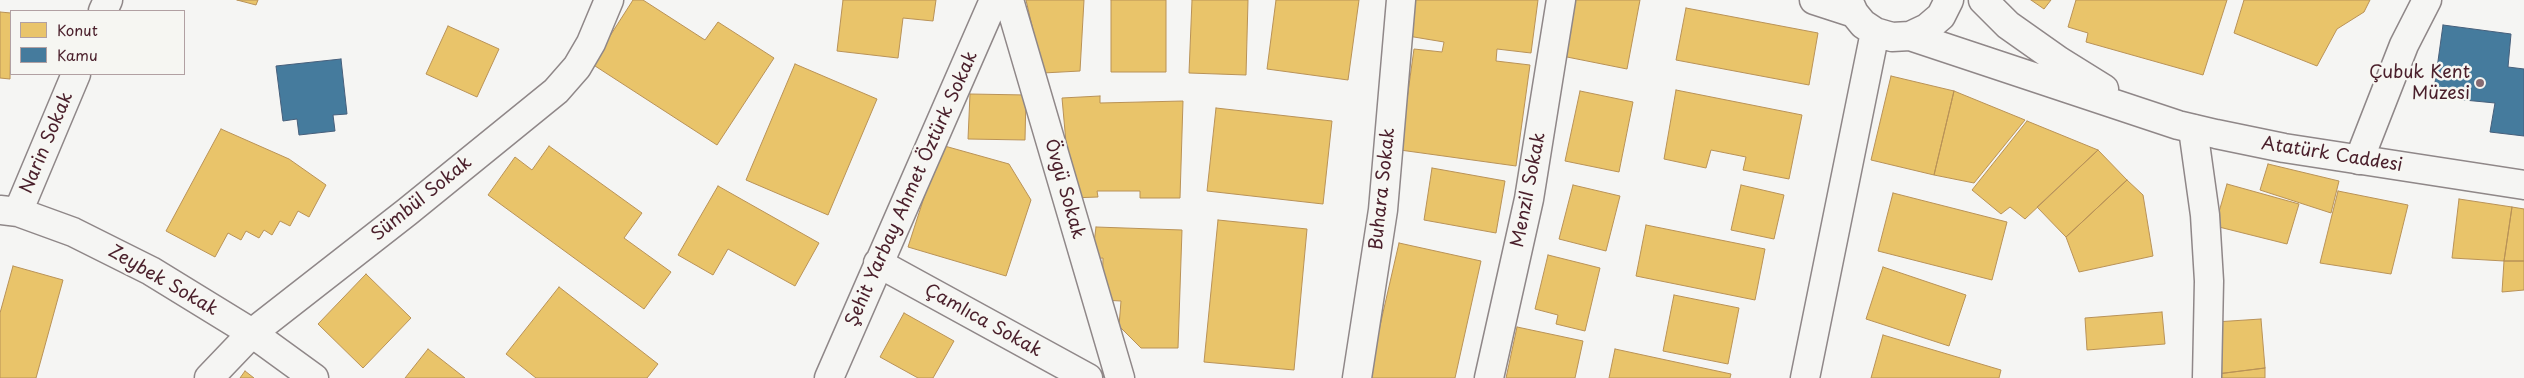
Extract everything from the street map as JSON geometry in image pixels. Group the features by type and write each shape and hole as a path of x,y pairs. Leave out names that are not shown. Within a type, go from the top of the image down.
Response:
{"street":[{"name":"Sümbül Sokak","path":"209,378 252,333 407,212 556,91 577,67 591,43 609,0"},
{"name":"Şehit Yarbay Ahmet Öztürk Sokak","path":"829,378 994,0"},
{"name":"Övgü Sokak","path":"1009,0 1120,378"},
{"name":"Buhara Sokak","path":"1357,378 1383,210 1401,0"},
{"name":"Menzil Sokak","path":"1488,378 1534,170 1561,0"},
{"path":"1806,378 1875,32 1851,7 1814,0"},
{"path":"1910,36 1927,28 1941,16 1948,0"},
{"name":"Atatürk Caddesi","path":"1984,0 2008,25 2044,51 2144,113"},
{"path":"2359,160 2404,46 2427,0"},
{"name":"Atatürk Caddesi","path":"1875,32 1892,37 1910,36 2193,129 2284,148 2524,185"},
{"name":"Narin Sokak","path":"9,211 76,75"},
{"path":"2193,129 2206,215 2209,282 2207,378"},
{"name":"Zeybek Sokak","path":"9,211 73,232 151,271 252,333 314,378"},
{"name":"Çamlıca Sokak","path":"878,263 1088,378"}],"building: Konut":[{"path":"237,0 258,0 256,5"},
{"path":"633,0 643,0 705,40 718,22 774,58 717,145 592,64"},
{"path":"843,0 936,0 933,21 903,18 898,58 837,51"},
{"path":"1026,0 1084,0 1080,71 1043,73"},
{"path":"1111,0 1166,0 1166,72 1111,72"},
{"path":"1192,0 1248,0 1246,75 1189,73"},
{"path":"1276,0 1359,0 1348,80 1267,69"},
{"path":"1413,0 1538,0 1531,53 1497,49 1496,61 1530,65 1516,166 1400,150 1414,49 1442,52 1444,42 1408,36"},
{"path":"1568,0 1640,0 1627,69 1557,55"},
{"path":"2031,0 2051,0 2044,9"},
{"path":"2076,0 2227,0 2203,75 2086,42 2088,33 2068,27"},
{"path":"2244,0 2370,0 2364,12 2337,29 2317,66 2234,33"},
{"path":"1686,8 1818,33 1809,85 1676,60"},
{"path":"0,12 10,13 10,75 10,79 0,78"},
{"path":"448,26 499,49 477,97 426,74"},
{"path":"795,64 877,99 828,215 746,180"},
{"path":"1891,76 1954,91 1934,175 1871,160"},
{"path":"1676,90 1802,115 1789,179 1743,170 1746,157 1711,150 1706,168 1664,159"},
{"path":"1580,91 1633,102 1619,172 1565,161"},
{"path":"1954,91 2025,120 1974,183 1934,175"},
{"path":"970,94 1026,95 1025,140 968,139"},
{"path":"1100,96 1100,103 1183,101 1180,198 1140,198 1140,191 1097,191 1098,197 1071,198 1062,98"},
{"path":"1216,108 1332,121 1323,204 1207,191"},
{"path":"2027,121 2098,150 2025,219 2010,207 2001,214 1972,190"},
{"path":"221,129 289,159 326,185 309,217 298,211 290,226 280,221 272,235 264,230 259,238 246,231 241,240 228,233 215,257 166,231"},
{"path":"941,145 1009,164 1031,200 1006,276 908,247"},
{"path":"549,146 642,213 624,238 671,272 644,309 488,195 515,157 532,170"},
{"path":"2098,150 2127,180 2066,237 2037,207"},
{"path":"2268,164 2339,181 2331,213 2260,190"},
{"path":"1432,168 1505,181 1496,233 1424,220"},
{"path":"2127,180 2143,195 2153,256 2079,272 2066,237"},
{"path":"2227,184 2299,204 2287,244 2215,226"},
{"path":"1573,185 1620,196 1606,251 1559,239"},
{"path":"1741,185 1784,195 1774,239 1731,230"},
{"path":"718,186 819,243 795,286 728,249 713,275 678,255"},
{"path":"2338,191 2408,205 2391,274 2320,263"},
{"path":"1893,193 2007,222 1992,280 1878,251"},
{"path":"2459,199 2512,207 2504,261 2452,258"},
{"path":"2512,207 2524,209 2524,261 2504,261"},
{"path":"1218,220 1307,229 1294,370 1204,362"},
{"path":"1646,225 1765,249 1755,300 1636,276"},
{"path":"1096,227 1182,230 1178,348 1141,348 1119,326 1121,301 1102,300 1103,258 1092,259"},
{"path":"1399,243 1481,261 1455,378 1368,378"},
{"path":"1548,255 1600,268 1585,331 1556,324 1558,315 1535,309"},
{"path":"2504,261 2524,261 2524,290 2502,292"},
{"path":"13,266 63,280 36,378 0,378 0,313"},
{"path":"1883,267 1966,295 1949,346 1866,319"},
{"path":"366,274 411,318 363,368 318,324"},
{"path":"559,287 658,364 647,378 536,378 506,354"},
{"path":"1674,295 1739,308 1728,364 1663,351"},
{"path":"2162,312 2165,344 2087,350 2085,318"},
{"path":"904,313 954,341 933,378 918,378 880,357"},
{"path":"2261,319 2265,368 2217,374 2215,322"},
{"path":"1517,327 1583,341 1575,378 1506,378"},
{"path":"1883,335 2001,370 1999,378 1871,378"},
{"path":"428,349 465,378 405,378"},
{"path":"1615,349 1731,374 1730,378 1609,378"},
{"path":"2265,368 2265,378 2217,378 2217,374"},
{"path":"245,371 254,378 240,378"}],"building: Kamu":[{"name":"Çubuk Kent Müzesi","path":"2443,25 2511,34 2508,67 2524,69 2524,136 2490,132 2495,103 2433,97"},
{"path":"341,59 347,114 333,115 335,131 299,135 297,119 283,121 276,66"}],"place":[{"name":"Çubuk Kent Müzesi","path":"2480,83"}]}
